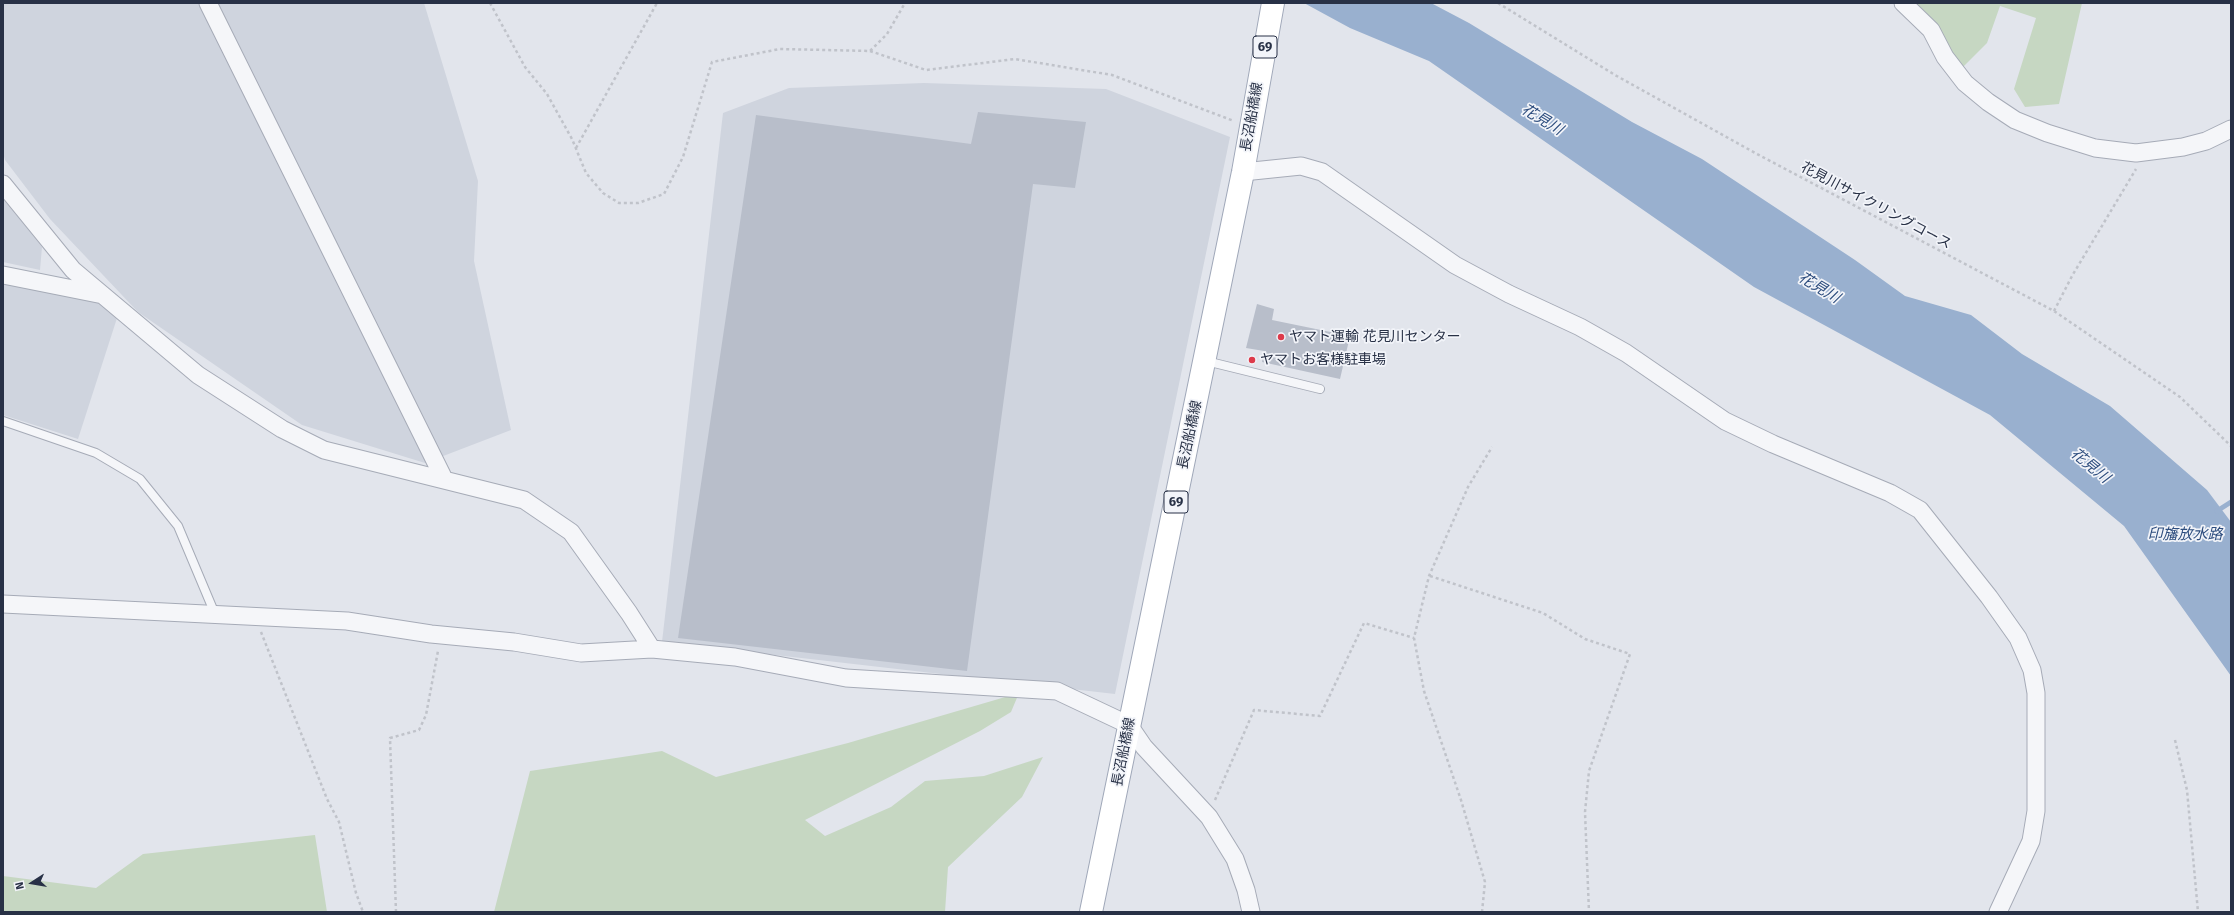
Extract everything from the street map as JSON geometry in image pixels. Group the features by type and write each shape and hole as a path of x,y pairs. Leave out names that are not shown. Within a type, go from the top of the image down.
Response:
{"main road":[{"name":"長沼船橋線","path":"1091,912 1243,172 1256,91 1273,3"}],"street":[{"path":"208,3 444,479"},
{"path":"1903,3 1931,30 1944,57 1965,83 1988,102 2015,120 2047,133 2095,148 2117,151 2147,152 2206,141 2231,129"},
{"path":"1243,172 1301,166 1322,172 1455,265 1509,294 1580,327 1626,353 1725,421 1773,444 1890,493 1920,510 1989,597 2018,638 2032,670 2036,693 2036,811 2031,841 1998,912"},
{"path":"3,184 73,270 105,295 198,376 282,429 324,450 524,500 571,532 629,613 652,649"},
{"path":"3,276 105,295"},
{"path":"3,604 347,621 442,635 514,642 581,653 652,649 735,657 846,678 1057,691 1129,725 1144,747 1208,817 1235,860 1246,890 1251,912"}],"lane":[{"path":"1205,361 1320,389"},
{"path":"3,422 96,453 140,480 178,526 215,615"}],"path":[{"path":"490,3 525,67 548,94 576,148 586,173 604,193 619,203 638,203 664,194 683,157 712,62 780,48 870,51 926,70 1015,59 1112,75 1250,127"},
{"path":"576,148 658,3"},
{"path":"870,51 887,34 905,3"},
{"name":"花見川サイクリングコース","path":"1498,3 1615,75 1750,150 2054,311 2180,397 2231,446"},
{"path":"2054,311 2072,276 2147,152"},
{"path":"1482,912 1484,882 1461,800 1424,691 1414,638 1429,576 1468,487 1492,447"},
{"path":"1429,576 1543,613 1585,639 1630,654 1589,771 1585,812 1589,912"},
{"path":"255,617 327,799 339,822 356,893 363,912"},
{"path":"1208,817 1254,710 1320,716 1364,623 1414,638"},
{"path":"396,912 390,738 419,730 426,714 442,635"},
{"path":"2175,740 2187,790 2198,912"}],"shaded area":[{"path":"3,3 424,3 478,181 474,261 511,430 425,463 302,425 138,312 50,219 5,160 3,153"},
{"path":"924,83 1106,89 1230,137 1115,694 662,642 723,113 789,88"},
{"path":"3,197 42,247 40,270 3,262"},
{"path":"3,282 102,303 118,315 78,439 3,415"}],"green space":[{"path":"1915,3 2082,3 2059,104 2025,107 2014,89 2036,18 2000,6 1987,43 1960,70"},
{"path":"1019,693 1011,712 980,731 805,820 825,836 891,807 925,781 984,776 1043,757 1022,797 948,867 945,912 494,912 530,771 662,751 716,777 848,743"},
{"path":"315,835 327,912 3,912 3,876 96,888 143,854"}],"water":[{"name":"印旛放水路","path":"1304,3 1431,3 1469,23 1632,122 1702,159 1855,260 1905,296 1971,315 2022,354 2110,406 2207,490 2231,522 2231,676 2124,526 1990,415 1754,287 1429,61 1350,28"}],"building":[{"path":"978,112 1086,122 1075,188 1033,184 967,671 678,638 756,115 971,144"},
{"path":"1257,304 1274,309 1272,320 1350,336 1340,379 1262,362 1264,351 1246,348"}],"waterway":[{"path":"2217,511 2231,502"}],"place":[{"name":"ヤマト運輸 花見川センター","path":"1281,337"},
{"name":"ヤマトお客様駐車場","path":"1252,360"}],"water label":[{"name":"花見川","path":"1542,120"},
{"name":"花見川","path":"1819,288"},
{"name":"花見川","path":"2090,466"}]}
